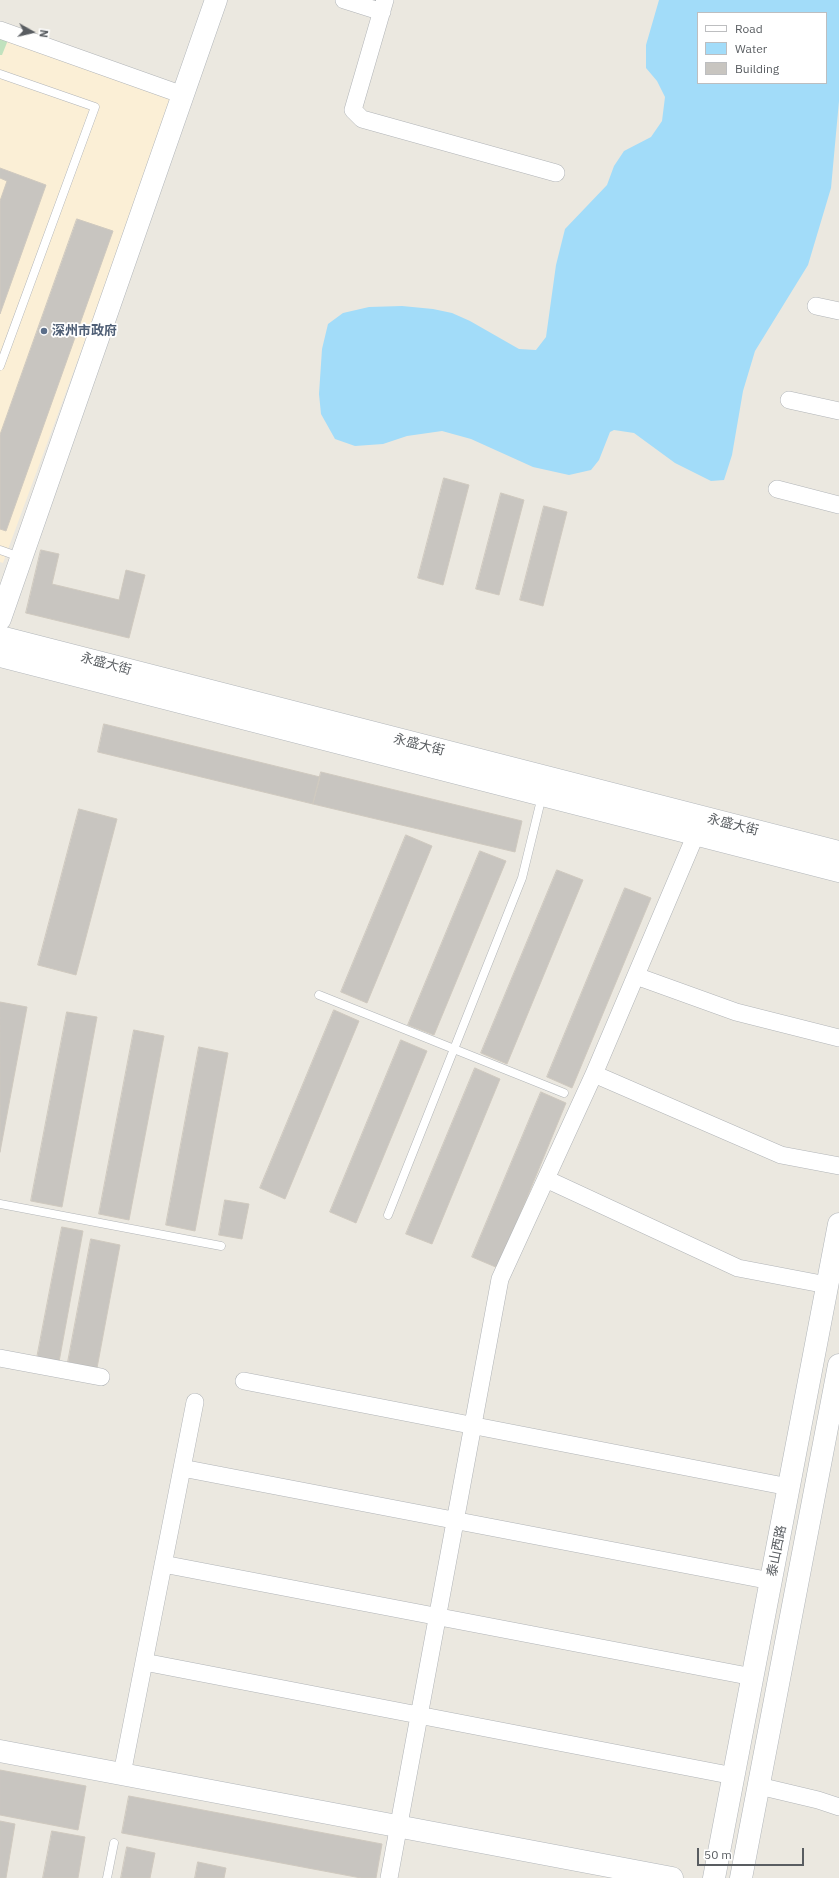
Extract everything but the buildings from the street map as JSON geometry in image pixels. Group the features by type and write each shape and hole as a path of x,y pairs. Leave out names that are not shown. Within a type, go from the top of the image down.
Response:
{"main road":[{"path":"0,619 216,0"},
{"name":"永盛大街","path":"0,637 839,852"},
{"name":"永盛大街","path":"0,656 839,871"},
{"name":"泰山西路","path":"714,1878 839,1224"},
{"name":"泰山西路","path":"741,1878 839,1365"},
{"path":"0,1751 672,1878"}],"street":[{"path":"344,0 383,6 353,110 362,119 556,173"},
{"path":"0,30 183,95"},
{"path":"816,306 839,311"},
{"path":"789,400 839,411"},
{"path":"777,489 839,505"},
{"path":"389,1878 500,1279 594,1074 696,834"},
{"path":"636,976 736,1012 839,1038"},
{"path":"594,1074 781,1155 839,1166"},
{"path":"546,1179 738,1268 827,1285"},
{"path":"0,1358 101,1377"},
{"path":"244,1381 789,1487"},
{"path":"122,1774 195,1402"},
{"path":"182,1468 771,1581"},
{"path":"163,1564 753,1677"},
{"path":"144,1662 734,1776"},
{"path":"759,1786 818,1800 839,1807"}],"lane":[{"path":"0,74 94,107 0,366"},
{"path":"0,550 22,557"},
{"path":"388,1214 522,878 542,795"},
{"path":"320,995 564,1093"},
{"path":"0,1204 221,1246"},
{"path":"107,1878 114,1843"}],"shaded area":[{"name":"深州市政府","path":"0,37 174,99 3,563 0,562"}],"green space":[{"path":"0,37 8,40 2,55 0,55"}],"water":[{"path":"659,0 839,0 839,101 831,188 808,265 755,351 743,391 732,455 724,480 711,481 675,463 634,433 614,430 610,432 599,460 591,470 569,475 533,467 471,439 442,431 407,436 383,444 355,446 335,439 321,414 319,394 322,349 328,324 343,313 369,307 402,306 433,309 452,313 470,321 519,349 536,350 546,337 556,265 565,229 607,185 614,166 624,151 651,137 662,121 665,97 657,81 646,68 646,45"}],"place":[{"name":"深州市政府","path":"44,331"}]}
